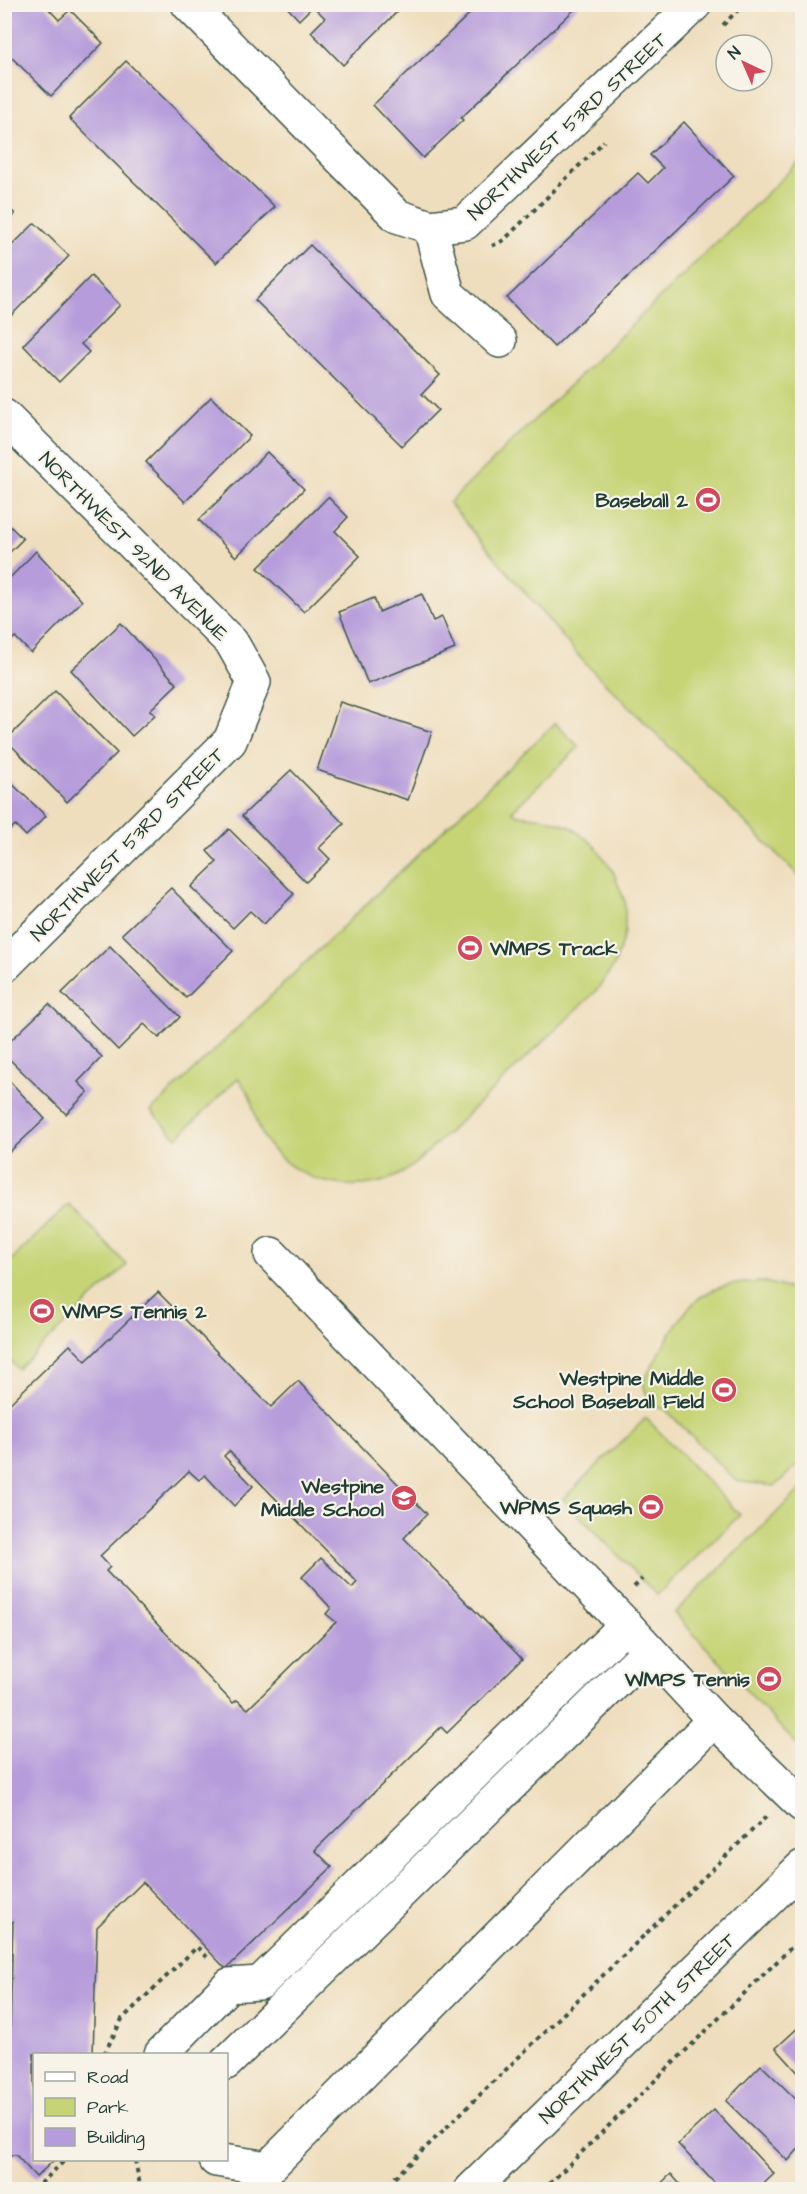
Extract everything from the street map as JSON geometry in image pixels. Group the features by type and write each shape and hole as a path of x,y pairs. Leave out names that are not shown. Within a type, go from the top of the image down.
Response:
{"street":[{"path":"188,4 397,216 430,227 448,294 500,341"},
{"name":"NORTHWEST 53RD STREET","path":"430,227 465,223 695,4"},
{"name":"NORTHWEST 92ND AVENUE","path":"4,416 232,643 254,682"},
{"name":"NORTHWEST 53RD STREET","path":"4,966 230,741 254,682"},
{"path":"271,1254 714,1720 796,1799"},
{"path":"162,2053 229,1985 260,1983 618,1617"},
{"path":"228,2061 649,1650"},
{"path":"222,2161 268,2168 714,1720"},
{"name":"NORTHWEST 50TH STREET","path":"471,2190 802,1867"}],"path":[{"path":"618,1617 642,1580"},
{"path":"382,2190 796,1799"},
{"path":"543,2190 802,1937"},
{"path":"105,2053 122,2019 196,1947 211,1962"},
{"path":"34,2190 65,2161"},
{"path":"135,2161 141,2190"}],"green space":[{"path":"802,159 802,879 584,662 449,503"},
{"name":"WMPS Track","path":"555,723 579,747 512,811 518,815 545,818 571,827 595,846 613,871 625,902 625,932 615,964 597,990 413,1166 387,1180 369,1184 331,1183 313,1178 296,1169 268,1144 257,1122 250,1097 238,1078 177,1138 151,1111"},
{"name":"WMPS Tennis 2","path":"69,1204 127,1265 18,1369 5,1355 5,1266"},
{"name":"Westpine Middle School Baseball Field","path":"765,1282 794,1290 802,1296 802,1460 775,1486 736,1481 666,1410 652,1403 647,1396 643,1382 679,1320 697,1300 721,1287"},
{"name":"WPMS Squash","path":"646,1418 740,1515 657,1595 563,1499"},
{"name":"WMPS Tennis","path":"802,1488 802,1745 800,1748 674,1613"}],"building":[{"path":"4,4 44,4 59,20 70,10 103,43 51,96 4,50"},
{"path":"284,4 399,5 402,7 343,65 311,32 325,18 313,6 299,20"},
{"path":"480,4 580,4 461,118 463,120 423,158 373,105"},
{"path":"126,61 275,207 216,263 69,118"},
{"path":"684,122 734,176 554,347 507,298 638,173 648,183 663,168 650,155"},
{"path":"4,203 15,214 4,225"},
{"path":"35,223 69,256 4,323 4,253"},
{"path":"310,245 440,375 422,394 438,410 402,446 255,300"},
{"path":"91,276 120,305 81,344 89,352 59,382 23,345"},
{"path":"211,397 250,436 185,502 146,462"},
{"path":"267,452 304,489 236,557 199,520"},
{"path":"328,497 348,517 335,531 360,556 304,612 258,568"},
{"path":"4,520 23,539 4,558"},
{"path":"36,551 82,601 31,653 15,637 4,647 4,584"},
{"path":"422,594 433,621 442,617 455,649 368,684 339,612 374,598 379,612"},
{"path":"121,623 177,684 150,710 155,715 132,736 71,670"},
{"path":"55,691 117,753 67,802 6,740"},
{"path":"340,702 432,732 408,800 317,770"},
{"path":"291,770 344,824 319,848 330,859 306,882 242,816"},
{"path":"4,776 46,816 26,836 15,825 4,836"},
{"path":"229,829 294,894 264,924 250,911 233,928 191,887 217,862 207,851"},
{"path":"171,888 233,951 186,998 122,934"},
{"path":"110,946 180,1017 159,1038 144,1024 118,1050 62,993"},
{"path":"49,1004 102,1057 78,1082 88,1092 66,1114 4,1054 4,1047"},
{"path":"4,1075 45,1119 4,1157"},
{"name":"Westpine Middle School","path":"158,1292 271,1407 298,1381 427,1514 404,1538 522,1659 447,1733 441,1727 315,1850 332,1867 226,1969 143,1882 97,1927 93,2053 33,2053 33,2161 53,2161 36,2177 16,2155 4,2155 4,2069 9,2069 13,1921 4,1928 4,1409 70,1345 86,1361","holes":["229,1451 357,1582 352,1588 321,1558 302,1577 331,1608 326,1614 336,1622 248,1709 237,1700 233,1703 106,1571 110,1567 100,1556 189,1471 199,1480 205,1475 234,1506 253,1486 224,1456"]},
{"path":"802,2024 802,2077 776,2048"},
{"path":"761,2065 802,2105 802,2145 788,2161 726,2101"},
{"path":"714,2110 774,2174 757,2190 721,2190 678,2144"},
{"path":"671,2174 685,2190 654,2190"}],"place":[{"name":"Baseball 2","path":"708,500"},
{"name":"WMPS Track","path":"470,948"},
{"name":"WMPS Tennis 2","path":"42,1311"},
{"name":"Westpine Middle School Baseball Field","path":"724,1390"},
{"name":"Westpine Middle School","path":"404,1498"},
{"name":"WPMS Squash","path":"651,1507"},
{"name":"WMPS Tennis","path":"769,1679"}]}
